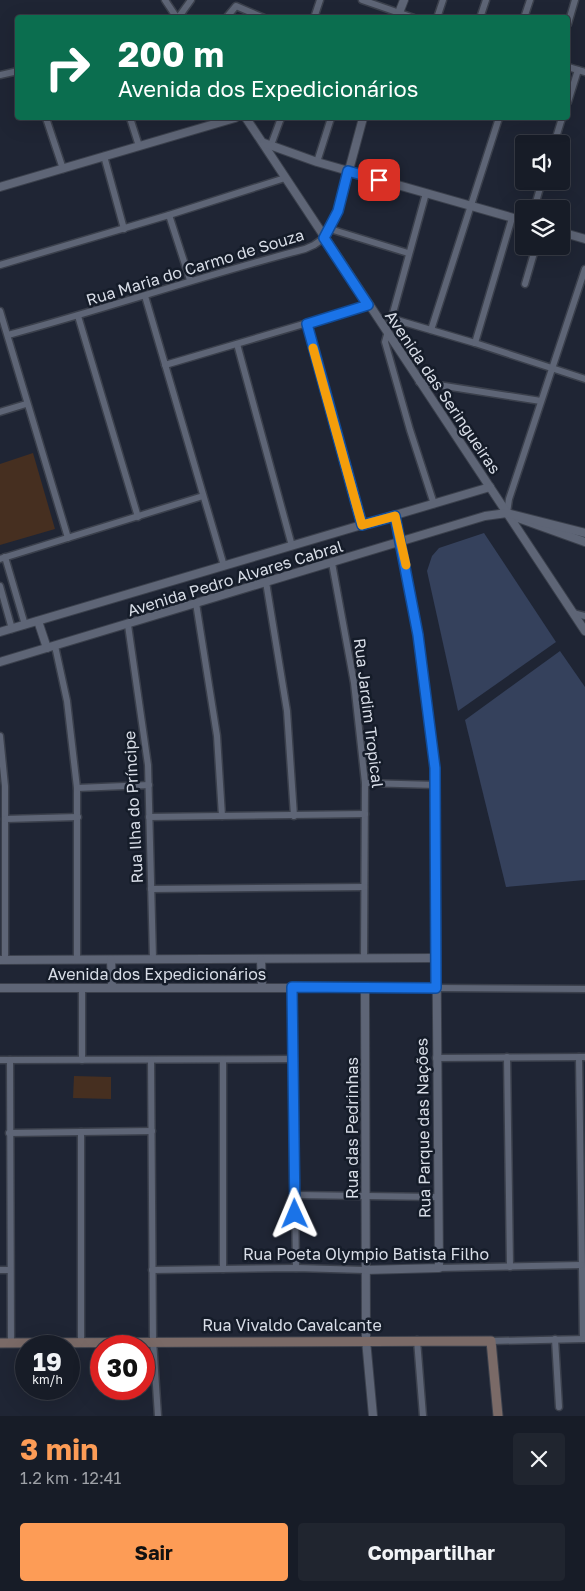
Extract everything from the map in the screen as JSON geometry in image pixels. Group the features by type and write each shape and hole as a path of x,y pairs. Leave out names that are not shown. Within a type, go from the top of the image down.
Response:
{"main road":[{"name":"Rua Vivaldo Cavalcante","path":"155,1340 491,1341"},
{"path":"491,1341 498,1416"},
{"name":"Rua Vivaldo Cavalcante","path":"0,1343 90,1342"}],"street":[{"path":"165,0 175,15"},
{"path":"179,15 191,0"},
{"path":"315,15 320,0"},
{"path":"362,0 398,15 404,0"},
{"path":"438,15 443,0"},
{"path":"481,15 486,0"},
{"path":"525,15 530,0"},
{"path":"570,17 575,0"},
{"path":"228,15 236,6 257,15"},
{"path":"570,68 585,72"},
{"path":"570,96 578,70"},
{"path":"0,75 15,71"},
{"path":"47,120 62,170"},
{"path":"131,120 139,146"},
{"path":"0,187 228,120"},
{"name":"Avenida das Seringueiras","path":"248,120 268,144 285,178 324,238 585,631"},
{"path":"280,120 268,144 316,162 515,219"},
{"path":"316,162 330,120"},
{"name":"Rua Maria do Carmo de Souza","path":"8,335 145,296 190,280 314,246 324,238 338,211 362,120"},
{"path":"431,330 498,120"},
{"path":"557,135 561,120"},
{"path":"104,156 124,229"},
{"path":"0,265 169,216 285,178"},
{"path":"426,193 390,318 385,342 390,364 434,504"},
{"path":"169,216 190,280"},
{"path":"475,343 512,218"},
{"path":"330,229 408,253"},
{"path":"570,235 585,240"},
{"path":"524,284 533,255"},
{"path":"507,513 509,499 541,401 582,294 585,269"},
{"path":"145,296 224,566"},
{"path":"165,365 368,305"},
{"path":"0,311 26,404 68,538"},
{"path":"78,316 138,516"},
{"path":"390,318 475,343 585,379"},
{"path":"307,324 362,525"},
{"path":"237,344 292,546"},
{"path":"419,382 541,401"},
{"path":"0,412 26,404"},
{"name":"Avenida Pedro Alvares Cabral","path":"0,632 490,487"},
{"path":"25,625 3,558 203,496"},
{"path":"507,513 585,533"},
{"path":"507,513 585,542"},
{"name":"Avenida Pedro Alvares Cabral","path":"0,662 485,516 507,513"},
{"name":"Rua Parque das Nações","path":"395,516 427,693 436,785 436,1058 439,1268"},
{"name":"Rua Jardim Tropical","path":"332,563 354,683 365,783 364,958"},
{"path":"266,582 286,711 294,816"},
{"path":"0,586 12,629"},
{"path":"196,603 217,736 222,816"},
{"path":"573,612 585,616"},
{"path":"38,621 47,648"},
{"name":"Rua Ilha do Príncipe","path":"128,625 144,728 149,785 153,960"},
{"path":"55,646 67,701 78,788 77,959"},
{"path":"0,736 5,819 3,960"},
{"path":"365,783 436,785"},
{"path":"78,788 149,785"},
{"path":"149,817 365,814"},
{"path":"5,819 78,817"},
{"path":"151,889 364,887"},
{"name":"Avenida dos Expedicionários","path":"3,960 436,958"},
{"path":"111,960 112,987"},
{"path":"261,960 262,988"},
{"path":"292,987 296,1268"},
{"name":"Avenida dos Expedicionários","path":"0,988 365,987 585,989"},
{"name":"Rua das Pedrinhas","path":"365,987 366,1340 373,1416"},
{"path":"82,988 82,1060"},
{"path":"507,1057 510,1267"},
{"path":"436,1058 582,1057 581,1266 584,1339"},
{"path":"0,1060 294,1060"},
{"path":"10,1060 9,1270 11,1343"},
{"path":"151,1060 152,1335"},
{"path":"223,1060 223,1269"},
{"path":"10,1133 152,1131"},
{"path":"81,1132 82,1342"},
{"path":"294,1195 437,1197"},
{"name":"Rua Poeta Olympio Batista Filho","path":"152,1270 296,1268 365,1270 581,1266"},
{"path":"0,1270 9,1270"},
{"name":"Rua Vivaldo Cavalcante","path":"491,1341 584,1339"},
{"path":"417,1340 423,1416"},
{"path":"556,1340 559,1407"},
{"path":"155,1378 158,1416"}],"shaded area":[{"path":"33,453 55,529 0,545 0,464"},
{"path":"74,1076 111,1077 111,1099 73,1098"}],"water":[{"path":"484,533 556,642 458,711 427,571 432,556 439,548"},
{"path":"560,651 585,687 585,880 506,887 465,720"}],"slow traffic":[{"path":"313,348 362,525 395,516 406,565"}],"route":[{"path":"295,1214 292,987 436,988 435,768 418,635 401,542 395,516 362,525 307,324 368,305 324,238 338,211 348,171 379,180"}]}
